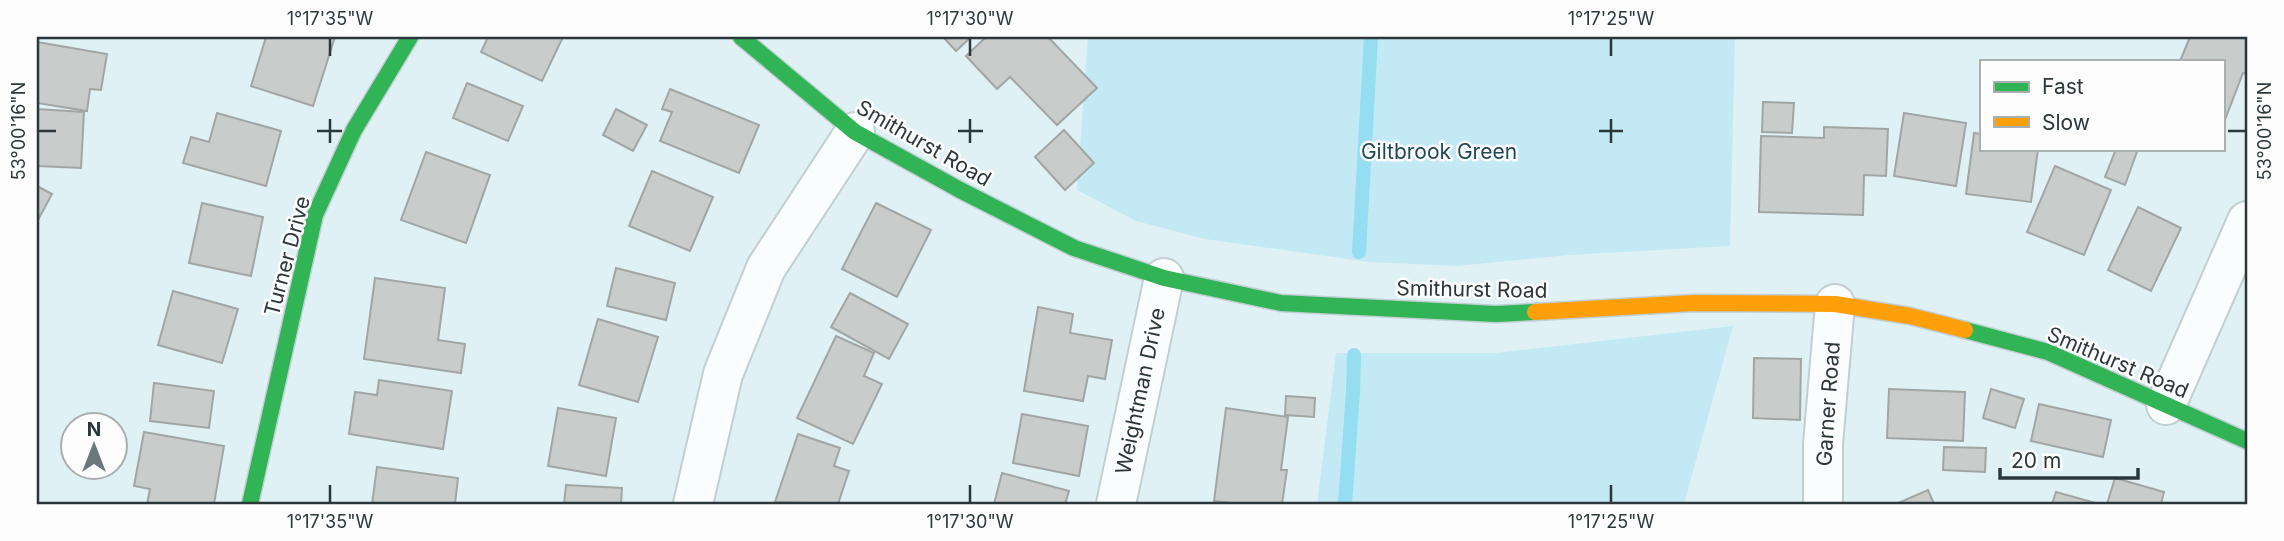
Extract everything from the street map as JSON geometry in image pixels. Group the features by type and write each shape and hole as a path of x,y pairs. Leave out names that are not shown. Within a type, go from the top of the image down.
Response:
{"street":[{"name":"Turner Drive","path":"250,504 315,215 354,130 410,37"},
{"name":"Smithurst Road","path":"741,37 855,132 960,190 1074,248 1164,278 1281,303 1496,314 1694,303 1835,304 1910,316 2048,352 2247,441"},
{"path":"693,504 723,374 766,268 855,132"},
{"path":"2166,405 2247,221"},
{"name":"Weightman Drive","path":"1116,504 1164,278"},
{"name":"Garner Road","path":"1823,504 1823,444 1835,304"}],"green space":[{"name":"Giltbrook Green","path":"1088,37 1735,37 1730,246 1570,255 1457,266 1369,262 1205,239 1136,221 1077,190"},
{"path":"1733,326 1684,504 1317,504 1336,353 1495,353"}],"building":[{"path":"266,37 335,37 313,106 251,86"},
{"path":"488,37 563,37 542,81 481,52"},
{"path":"943,37 971,37 956,51"},
{"path":"986,37 1048,37 1097,88 1057,125 1010,77 997,89 966,56"},
{"path":"2190,37 2247,37 2247,74 2243,73 2224,122 2224,60 2180,60"},
{"path":"37,42 107,54 101,90 90,89 87,111 37,103"},
{"path":"467,83 523,106 508,141 453,118"},
{"path":"670,89 759,125 739,173 660,141 672,112 662,109"},
{"path":"1763,102 1794,103 1792,133 1762,132"},
{"path":"37,109 84,112 81,168 37,166"},
{"path":"616,109 647,125 633,151 603,135"},
{"path":"217,113 281,131 266,186 183,163 191,137 209,142"},
{"path":"1904,113 1966,123 1956,186 1894,176"},
{"path":"1824,127 1888,129 1886,176 1864,175 1863,215 1759,212 1761,136 1824,138"},
{"path":"1064,130 1094,163 1065,190 1035,157"},
{"path":"1974,133 1980,134 1980,150 2038,150 2031,202 1966,194"},
{"path":"2116,150 2138,150 2125,185 2105,177"},
{"path":"426,152 490,175 466,243 401,220"},
{"path":"2055,166 2111,190 2084,255 2027,232"},
{"path":"652,171 713,197 690,251 629,226"},
{"path":"37,186 52,194 37,222"},
{"path":"202,203 263,217 251,276 189,263"},
{"path":"876,203 931,230 897,297 842,269"},
{"path":"2138,207 2181,228 2151,291 2108,270"},
{"path":"616,268 675,283 666,320 607,306"},
{"path":"375,278 445,288 438,340 465,344 461,373 364,359"},
{"path":"173,291 238,309 222,363 158,345"},
{"path":"850,293 908,324 889,359 831,327"},
{"path":"1038,307 1073,314 1070,333 1112,340 1105,379 1088,376 1083,401 1024,391"},
{"path":"598,319 658,337 638,402 579,385"},
{"path":"836,336 874,353 864,376 882,384 853,444 797,418"},
{"path":"1754,358 1801,359 1800,420 1753,418"},
{"path":"379,380 452,391 443,449 349,434 355,392 377,395"},
{"path":"154,383 214,391 209,428 150,421"},
{"path":"1889,389 1965,392 1963,441 1887,438"},
{"path":"1991,389 2024,399 2015,428 1983,418"},
{"path":"1286,396 1315,398 1314,417 1285,415"},
{"path":"2039,404 2111,420 2103,457 2031,441"},
{"path":"558,408 616,418 606,476 548,466"},
{"path":"1226,408 1288,417 1281,470 1287,470 1282,504 1214,501"},
{"path":"1022,414 1088,426 1079,476 1013,463"},
{"path":"144,432 224,446 214,504 147,504 150,489 134,486"},
{"path":"798,434 840,448 834,466 849,471 838,504 775,502"},
{"path":"1944,447 1986,448 1985,472 1943,470"},
{"path":"377,467 458,478 455,504 372,504"},
{"path":"1002,473 1069,491 1065,504 994,504"},
{"path":"2115,478 2164,492 2161,504 2107,504"},
{"path":"566,485 622,488 621,504 564,504"},
{"path":"1928,490 1934,504 1896,504"},
{"path":"2056,492 2099,504 2052,504"}],"waterway":[{"path":"1359,252 1371,37"},
{"path":"1345,504 1354,355"}],"traffic: fast":[{"path":"250,504 315,215 354,130 410,37"},
{"path":"741,37 855,132 960,190 1074,248 1164,278 1281,303 1496,314 1535,312"},
{"path":"1965,330 2048,352 2247,441"}],"traffic: slow":[{"path":"1535,312 1694,303 1835,304 1910,316 1965,330"}]}
